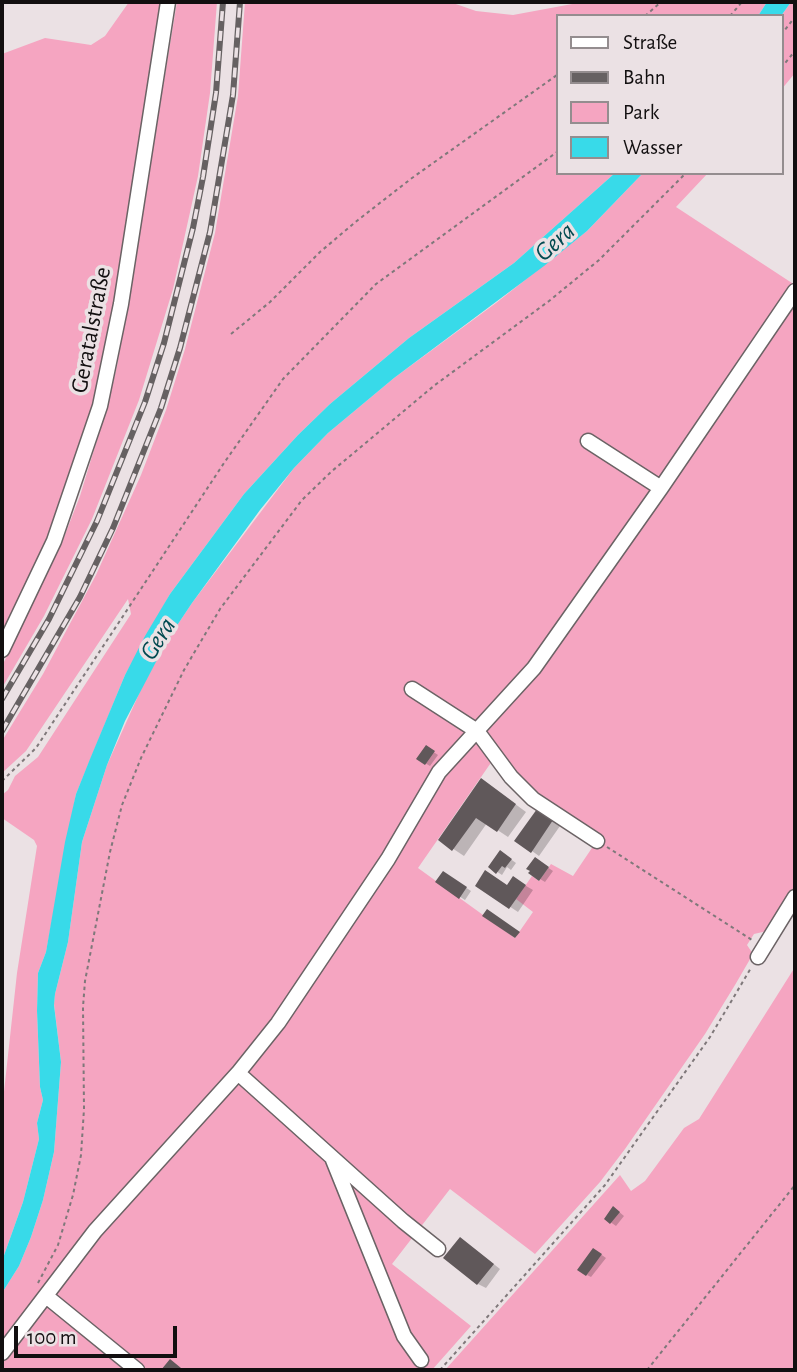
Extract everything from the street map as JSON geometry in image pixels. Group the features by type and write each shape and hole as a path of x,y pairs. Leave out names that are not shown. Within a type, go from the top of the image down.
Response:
{"street":[{"name":"Geratalstraße","path":"2,650 54,541 100,406 121,304 168,2"},
{"path":"2,1353 41,1290 238,1073 300,993 388,859 439,772 534,668 795,291"},
{"path":"589,440 661,488"},
{"path":"412,689 477,731 511,777 533,799 597,841"},
{"path":"758,957 795,898"},
{"path":"238,1073 438,1249"},
{"path":"332,1157 404,1336 421,1360"},
{"path":"41,1290 137,1370"}],"path":[{"path":"647,14 661,2"},
{"path":"783,32 795,17"},
{"path":"783,66 795,51"},
{"path":"230,334 270,302 320,252 358,220 556,76"},
{"path":"2,781 36,748 224,463 283,379 376,284 556,153"},
{"path":"41,1290 73,1195 80,1155 84,1109 85,981 110,852 122,805 141,758 163,708 184,670 220,609 302,500 332,471 435,385 549,301 599,260 684,175"},
{"path":"597,841 751,940"},
{"path":"440,1370 605,1185 710,1037 758,957"},
{"path":"647,1370 795,1185"}],"green space":[{"path":"129,2 162,2 161,20 103,364 94,404 48,539 2,637 2,54 45,38 91,45 105,36"},
{"path":"177,2 217,2 210,93 198,176 173,289 139,400 92,519 44,616 2,688 2,666 61,545 80,496 107,407 117,366"},
{"path":"245,2 450,2 476,11 513,15 583,2 767,2 759,14 556,14 556,175 613,175 514,263 409,338 330,404 244,494 170,594 125,675 76,794 46,952 38,973 37,1012 40,1087 43,1100 37,1123 39,1139 23,1202 2,1261 2,1110 17,973 37,846 34,840 2,818 2,795 8,790 15,776 38,757 131,614 128,599 26,751 2,773 2,741 43,674 96,575 141,475 166,410 215,233 238,96"},
{"path":"791,2 795,2 795,73 783,88 783,14"},
{"path":"641,175 706,175 676,207 795,285 795,886 767,931 754,934 747,945 753,954 735,985 705,1034 625,1149 600,1182 535,1254 450,1189 392,1264 471,1326 432,1370 2,1370 2,1293 19,1266 31,1237 54,1152 61,1062 54,1004 68,942 82,842 107,765 143,685 168,639 192,603 294,468 328,433 394,378 496,303 587,231","holes":["497,754 535,796 598,839 573,876 551,864 539,881 532,876 516,899 533,912 515,938 418,868"]},
{"path":"795,967 795,1370 445,1370 620,1175 631,1191 645,1181 684,1128 699,1119"}],"water":[{"path":"767,2 791,2 782,14 759,14"},
{"name":"Gera","path":"613,175 641,175 587,231 394,378 328,433 294,468 260,510 168,639 125,721 107,765 82,842 68,942 54,1005 61,1062 54,1152 31,1237 19,1266 2,1293 2,1261 23,1202 39,1139 37,1123 43,1100 40,1087 37,1011 38,973 46,952 76,794 125,675 170,594 244,494 298,435 330,404 409,338 514,263"}],"building":[{"path":"426,745 435,751 425,765 416,759"},
{"path":"481,778 516,804 497,832 476,818 452,851 438,840"},
{"path":"537,809 553,820 531,853 514,841"},
{"path":"500,850 512,859 496,874 488,867"},
{"path":"535,857 549,867 539,881 526,869"},
{"path":"485,870 507,885 513,876 526,885 509,909 475,886"},
{"path":"443,871 467,887 459,899 435,882"},
{"path":"487,909 520,932 515,938 482,916"},
{"path":"613,1206 620,1212 610,1224 604,1219"},
{"path":"460,1237 494,1264 477,1285 443,1258"},
{"path":"593,1248 602,1254 586,1276 577,1270"},
{"path":"170,1359 181,1368 161,1370"}],"railway":[{"path":"2,699 49,619 97,521 145,402 164,343 203,177 216,93 223,2"},
{"path":"2,731 80,597 113,528 161,408 180,348 210,232 233,95 240,2"}]}
